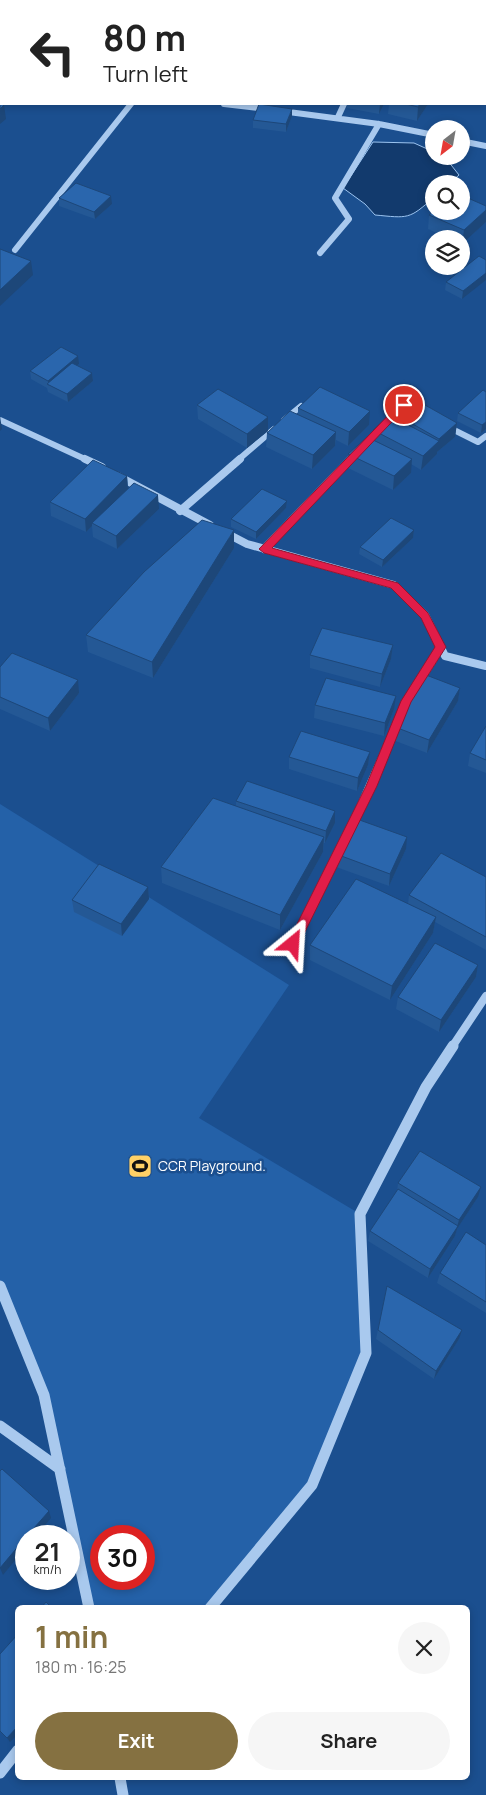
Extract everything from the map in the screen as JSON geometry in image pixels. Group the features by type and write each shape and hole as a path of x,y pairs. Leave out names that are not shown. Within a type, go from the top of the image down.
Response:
{"street":[{"path":"15,250 130,105"},
{"path":"233,105 338,117 425,133"},
{"path":"338,117 344,105"},
{"path":"320,253 349,219 335,198 379,124"},
{"path":"470,143 486,146"},
{"path":"180,511 301,406"},
{"path":"0,420 100,466 180,511 247,544 394,585 425,616 445,656 486,666"},
{"path":"437,422 478,442 486,436"},
{"path":"264,549 383,426"},
{"path":"293,944 371,786 406,701 440,647"},
{"path":"212,1605 312,1485 366,1353 360,1214 426,1087 486,996"},
{"path":"0,1286 44,1394 88,1605"},
{"path":"0,1426 60,1469"},
{"path":"0,1772 15,1754"},
{"path":"120,1780 123,1795"}],"shaded area":[{"path":"373,142 414,143 425,148 425,165 451,165 459,175 425,175 425,205 413,214 402,217 375,215 365,204 343,188"},
{"name":"CCR Playground.","path":"0,804 289,985 199,1118 360,1214 366,1353 312,1485 212,1605 88,1605 80,1568 80,1525 71,1525 44,1395 0,1286"}],"building":[{"path":"259,105 292,109 286,124 253,120"},
{"path":"76,183 111,196 94,212 59,198"},
{"path":"470,199 486,206 486,210 464,230 441,220 470,220"},
{"path":"0,249 31,261 0,290"},
{"path":"479,256 486,260 486,273 463,291 446,282 455,275 470,275 470,263"},
{"path":"61,347 78,356 48,381 30,371"},
{"path":"72,363 92,373 67,394 47,384"},
{"path":"320,387 370,411 349,432 298,408"},
{"path":"218,389 268,417 247,434 197,405"},
{"path":"483,390 486,392 486,422 482,425 458,413"},
{"path":"409,396 457,423 439,439 390,411"},
{"path":"290,411 336,432 313,455 267,433"},
{"path":"389,415 439,441 423,456 373,430"},
{"path":"367,437 412,459 394,476 348,454"},
{"path":"93,460 127,476 85,519 50,502"},
{"path":"134,483 158,495 116,536 92,523"},
{"path":"262,489 287,501 256,532 231,519"},
{"path":"391,518 414,530 383,560 360,547"},
{"path":"202,520 234,530 152,662 86,635 144,572"},
{"path":"322,628 393,645 382,674 310,655"},
{"path":"12,653 78,680 48,718 0,697 0,667"},
{"path":"426,675 460,688 429,740 395,727"},
{"path":"326,678 396,696 385,723 315,705"},
{"path":"486,726 486,760 470,753"},
{"path":"301,731 370,752 358,778 289,757"},
{"path":"247,781 335,811 326,831 236,801"},
{"path":"213,798 324,837 280,915 161,867"},
{"path":"354,818 407,837 390,874 336,854"},
{"path":"441,853 486,877 486,937 409,895"},
{"path":"99,864 148,887 121,924 72,900"},
{"path":"356,879 436,917 392,986 310,945"},
{"path":"435,943 478,965 441,1020 398,997"},
{"path":"420,1151 481,1187 459,1220 398,1183"},
{"path":"398,1189 458,1226 430,1269 370,1231"},
{"path":"466,1232 486,1245 486,1302 440,1273"},
{"path":"387,1286 462,1330 436,1371 378,1330"},
{"path":"2,1469 49,1511 37,1525 15,1525 15,1550 0,1568 0,1471"},
{"path":"15,1637 15,1729 7,1738 0,1731 0,1654"}],"place":[{"name":"CCR Playground.","path":"140,1166"}],"route":[{"path":"293,944 318,897 371,786 406,701 440,647 425,616 394,585 264,549 404,405"}]}
